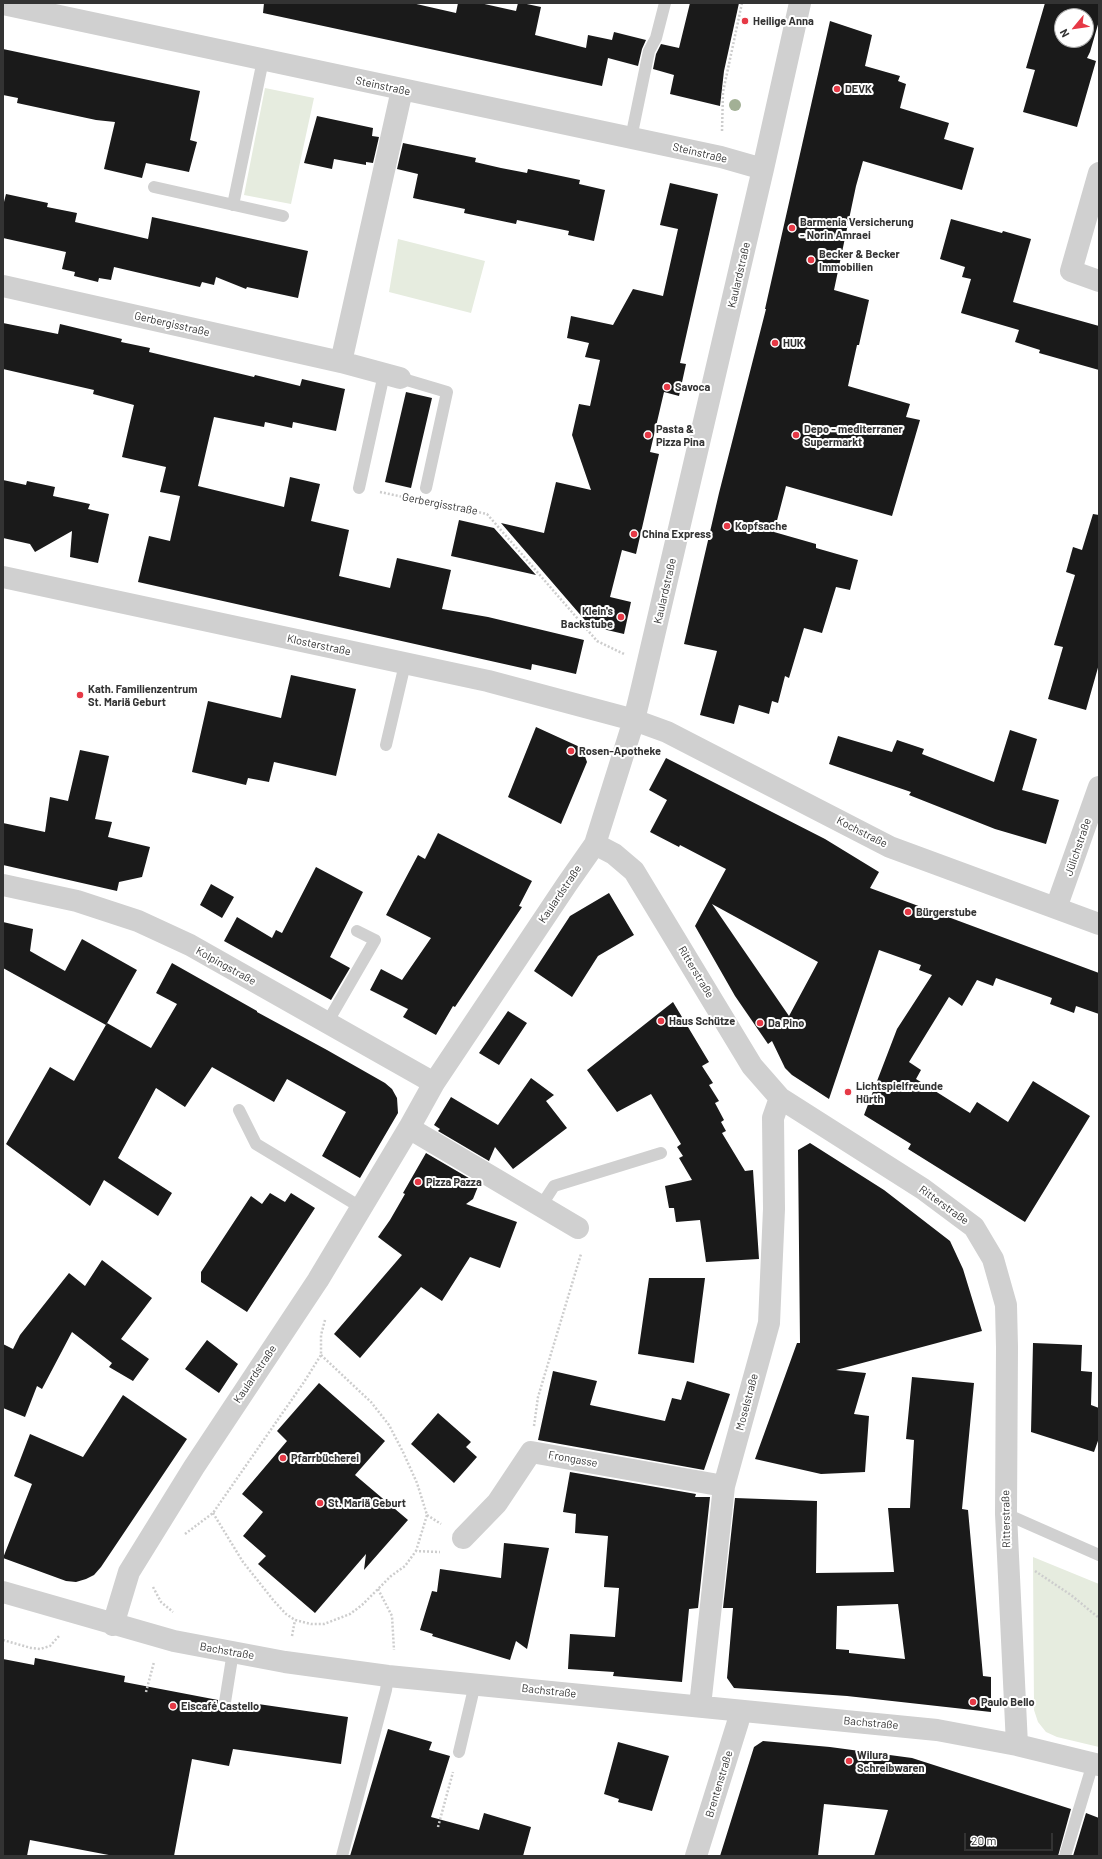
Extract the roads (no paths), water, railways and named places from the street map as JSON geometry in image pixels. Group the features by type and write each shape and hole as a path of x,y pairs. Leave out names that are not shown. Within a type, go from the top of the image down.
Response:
{"street":[{"name":"Kaulardstraße","path":"113,1625 129,1572 194,1467 318,1280 410,1128 434,1083 595,844 634,720 763,169 800,3"},
{"name":"Steinstraße","path":"3,4 720,157 763,169"},
{"path":"341,362 402,90"},
{"path":"1099,173 1071,271 1099,281"},
{"name":"Gerbergisstraße","path":"3,286 341,362 392,376"},
{"name":"Klosterstraße","path":"3,577 488,681 634,720"},
{"name":"Kochstraße","path":"634,720 668,732 890,847 1099,924"},
{"name":"Jülichstraße","path":"1056,908 1099,787"},
{"name":"Ritterstraße","path":"595,844 614,854 634,871 752,1066 780,1098 923,1189 974,1227 993,1259 1006,1305 1007,1561 1017,1745"},
{"name":"Kolpingstraße","path":"3,885 77,901 138,921 190,945 434,1083"},
{"name":"Moselstraße","path":"700,1706 724,1486 769,1323 774,1209 773,1118 780,1098"},
{"path":"410,1128 578,1228"},
{"name":"Frongasse","path":"463,1538 497,1503 531,1452 724,1486"},
{"name":"Bachstraße","path":"3,1592 113,1625 174,1641 285,1662 388,1676 937,1730 1017,1745 1096,1764"},
{"name":"Brentenstraße","path":"696,1856 738,1722 739,1711"}],"lane":[{"path":"631,138 649,51 656,38 665,3"},
{"path":"233,205 263,60"},
{"path":"154,187 283,216"},
{"path":"359,488 392,376 446,392 426,488"},
{"path":"386,745 405,664"},
{"path":"327,1023 374,940 357,930"},
{"path":"239,1110 256,1144 362,1208"},
{"path":"541,1206 554,1186 661,1152"},
{"path":"1006,1514 1099,1555"},
{"path":"225,1702 233,1652"},
{"path":"342,1856 386,1690 388,1676"},
{"path":"459,1752 475,1684"},
{"path":"1065,1856 1096,1764"}],"place":[{"name":"Heilige Anna","path":"745,21"},
{"name":"DEVK","path":"837,89"},
{"name":"Barmenia Versicherung - Norin Amraei","path":"792,228"},
{"name":"Becker & Becker Immobilien","path":"811,260"},
{"name":"HUK","path":"775,343"},
{"name":"Savoca","path":"667,387"},
{"name":"Pasta & Pizza Pina","path":"648,435"},
{"name":"Depo - mediterraner Supermarkt","path":"796,435"},
{"name":"Kopfsache","path":"727,526"},
{"name":"China Express","path":"634,534"},
{"name":"Klein's Backstube","path":"621,617"},
{"name":"Kath. Familienzentrum St. Mariä Geburt","path":"80,695"},
{"name":"Rosen-Apotheke","path":"571,751"},
{"name":"Bürgerstube","path":"908,912"},
{"name":"Haus Schütze","path":"661,1021"},
{"name":"Da Pino","path":"760,1023"},
{"name":"Lichtspielfreunde Hürth","path":"848,1092"},
{"name":"Pizza Pazza","path":"418,1182"},
{"name":"Pfarrbücherei","path":"283,1458"},
{"name":"St. Mariä Geburt","path":"320,1503"},
{"name":"Paulo Bello","path":"973,1702"},
{"name":"Eiscafé Castello","path":"173,1706"},
{"name":"Wilura Schreibwaren","path":"849,1761"}]}
